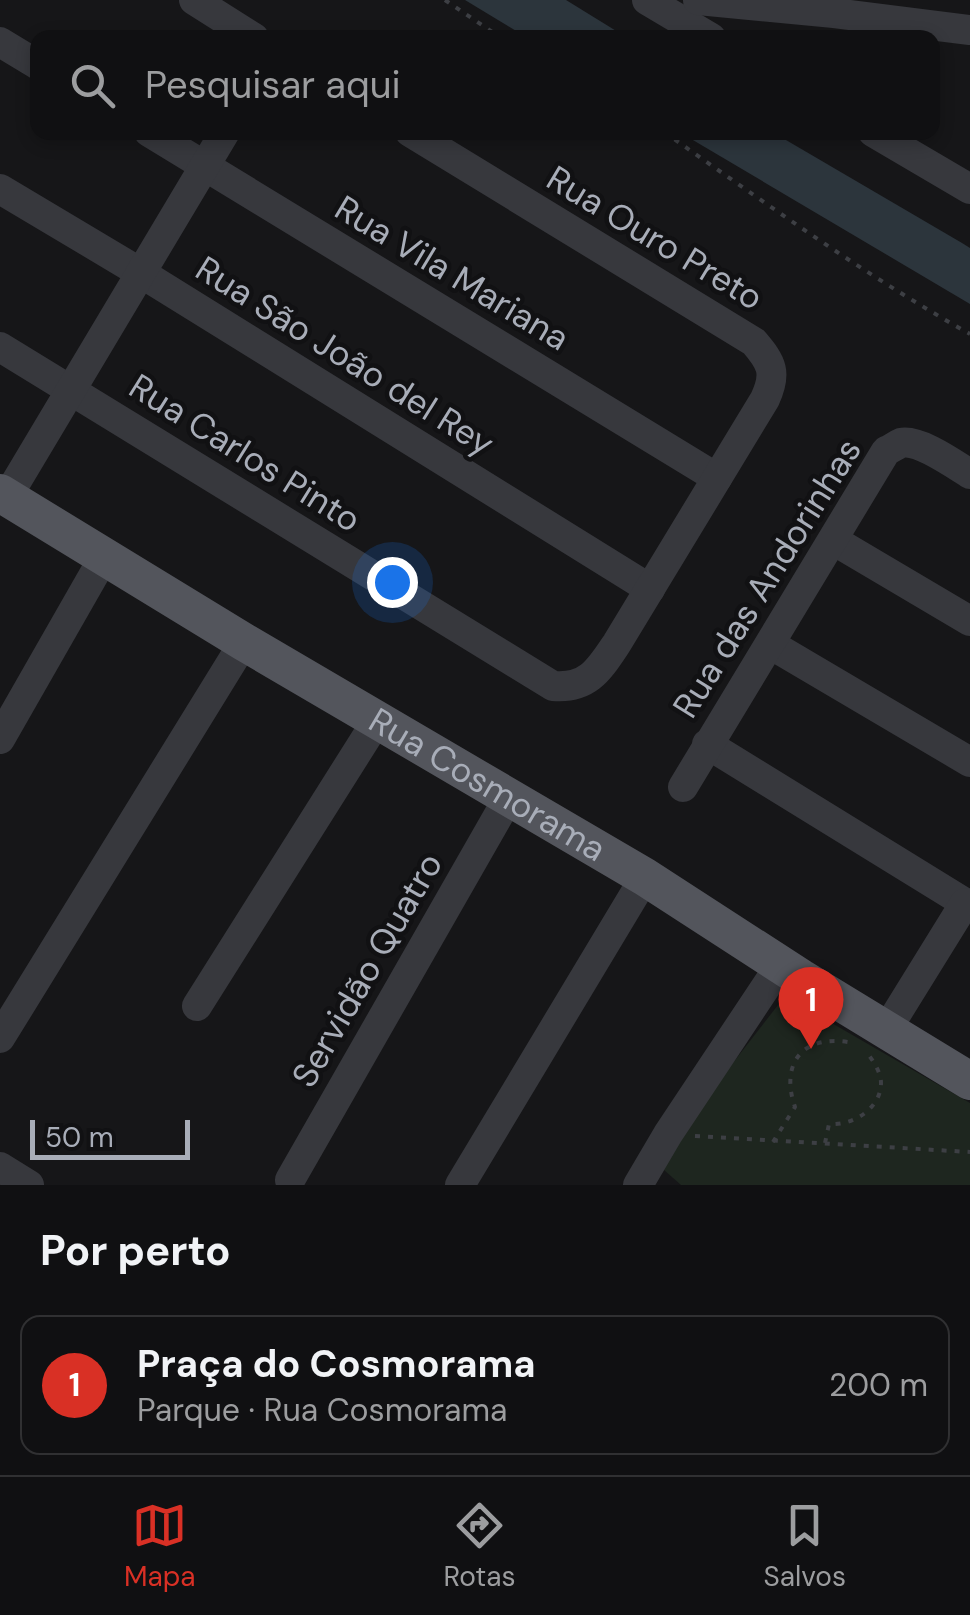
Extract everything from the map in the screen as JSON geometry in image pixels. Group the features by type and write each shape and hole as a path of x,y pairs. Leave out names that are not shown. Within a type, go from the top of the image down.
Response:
{"main road":[{"name":"Rua Cosmorama","path":"4,495 244,642 644,877 780,964 876,1039 970,1080"}],"street":[{"path":"194,0 241,30"},
{"path":"647,0 698,30"},
{"path":"698,0 834,6 970,30"},
{"path":"0,42 30,60"},
{"name":"Rua Vila Mariana","path":"162,140 717,478"},
{"path":"4,495 221,140"},
{"name":"Rua Ouro Preto","path":"423,140 754,342 767,357 772,384 717,478"},
{"path":"887,140 970,189"},
{"name":"Rua São João del Rey","path":"0,189 650,589"},
{"name":"Rua Carlos Pinto","path":"0,347 552,686 581,683 599,670 650,589"},
{"name":"Rua das Andorinhas","path":"683,787 886,452 898,444 917,444 970,474"},
{"path":"650,589 717,478"},
{"path":"833,540 970,621"},
{"path":"0,739 104,557"},
{"path":"0,1038 244,642"},
{"path":"770,644 970,762"},
{"path":"197,1006 378,719"},
{"path":"707,744 968,904 876,1039"},
{"name":"Servidão Quatro","path":"290,1180 509,797"},
{"path":"460,1185 644,877"},
{"path":"638,1185 780,964"}],"path":[{"path":"445,0 489,30"},
{"path":"675,140 808,233 970,334"},
{"path":"825,1145 829,1124 854,1120 868,1111 877,1098 881,1083 876,1039"},
{"path":"773,1142 795,1106 789,1090 794,1062 819,1041 852,1042"},
{"path":"668,1134 970,1152"}],"shaded area":[{"path":"465,0 566,0 615,30 514,30"},
{"path":"693,140 786,140 962,243 970,248 970,304"},
{"path":"785,996 970,1103 970,1185 681,1185 664,1170 672,1141"}],"place":[{"name":"Praça do Cosmorama","path":"811,1049"}]}
